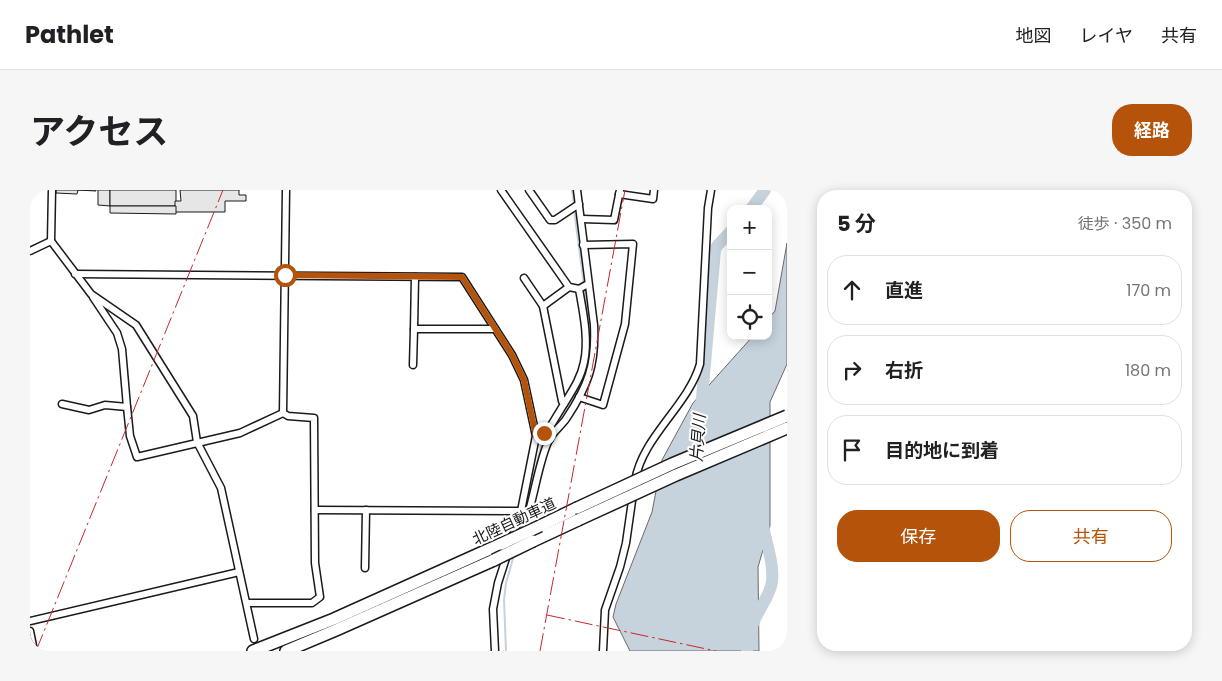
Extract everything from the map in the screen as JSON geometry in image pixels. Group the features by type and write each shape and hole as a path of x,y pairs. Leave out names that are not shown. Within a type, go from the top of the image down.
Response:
{"highway":[{"name":"北陸自動車道","path":"254,645 334,619 672,464 787,416"},
{"name":"北陸自動車道","path":"286,651 344,627 578,520 787,428"}],"street":[{"path":"52,190 51,242 91,294 117,333 122,349 130,436 137,457 240,433 283,413"},
{"path":"283,413 286,190"},
{"path":"501,190 569,286 579,289 588,284"},
{"path":"529,190 550,220 556,220 579,204"},
{"path":"315,510 529,511 550,439 579,397 590,374 593,362 595,345 583,245 582,219 577,190"},
{"path":"582,219 614,220 620,192 653,199 654,190"},
{"path":"603,651 605,610 624,551 637,468 696,378 700,364 708,208 711,190"},
{"path":"30,251 51,242"},
{"path":"579,397 603,405 625,324 633,244 583,245"},
{"path":"75,274 462,277 512,355 524,380 539,436 521,511 492,609 495,651"},
{"path":"413,365 415,277"},
{"path":"524,278 543,306 564,404"},
{"path":"543,306 569,286"},
{"path":"539,436 554,421 576,384 584,363 586,344 579,289"},
{"path":"91,294 136,325 193,416 196,442 221,488 247,603 254,645"},
{"path":"414,329 495,329"},
{"path":"62,404 88,410 105,405 127,407"},
{"path":"247,603 312,604 320,597 315,563 314,418 288,416 283,413"},
{"path":"539,436 550,439"},
{"path":"365,568 366,510"},
{"path":"30,621 239,572"},
{"path":"30,631 34,651"}],"water":[{"path":"787,243 787,364 770,402 770,526 758,567 759,651 630,651 613,617 616,604 652,512 662,460 693,403 749,340 772,340 772,314 775,311"}],"building":[{"path":"56,190 78,190 77,194 56,193"},
{"path":"98,190 110,190 110,206 98,205"},
{"path":"110,190 176,190 176,206 110,206"},
{"path":"180,190 239,190 239,195 246,195 246,201 225,201 225,212 175,212 175,201 181,201"},
{"path":"110,206 176,206 176,214 110,213"}],"waterway":[{"path":"572,190 574,205"},
{"name":"片貝川","path":"754,205 765,190"},
{"path":"574,210 584,285"},
{"name":"片貝川","path":"701,409 715,250 727,235"},
{"path":"548,435 578,388 590,358 591,332 584,289"},
{"path":"526,509 541,446 545,439"},
{"path":"522,528 525,514"},
{"name":"片貝川","path":"747,651 752,625 772,582 771,560 763,525"},
{"path":"506,651 504,600 506,583 514,555"}],"power":[{"path":"36,651 223,190"},
{"path":"540,651 625,190"},
{"path":"547,615 716,651"}],"route":[{"path":"285,275 462,277 512,355 524,380 536,436 542,436 544,433"}]}
